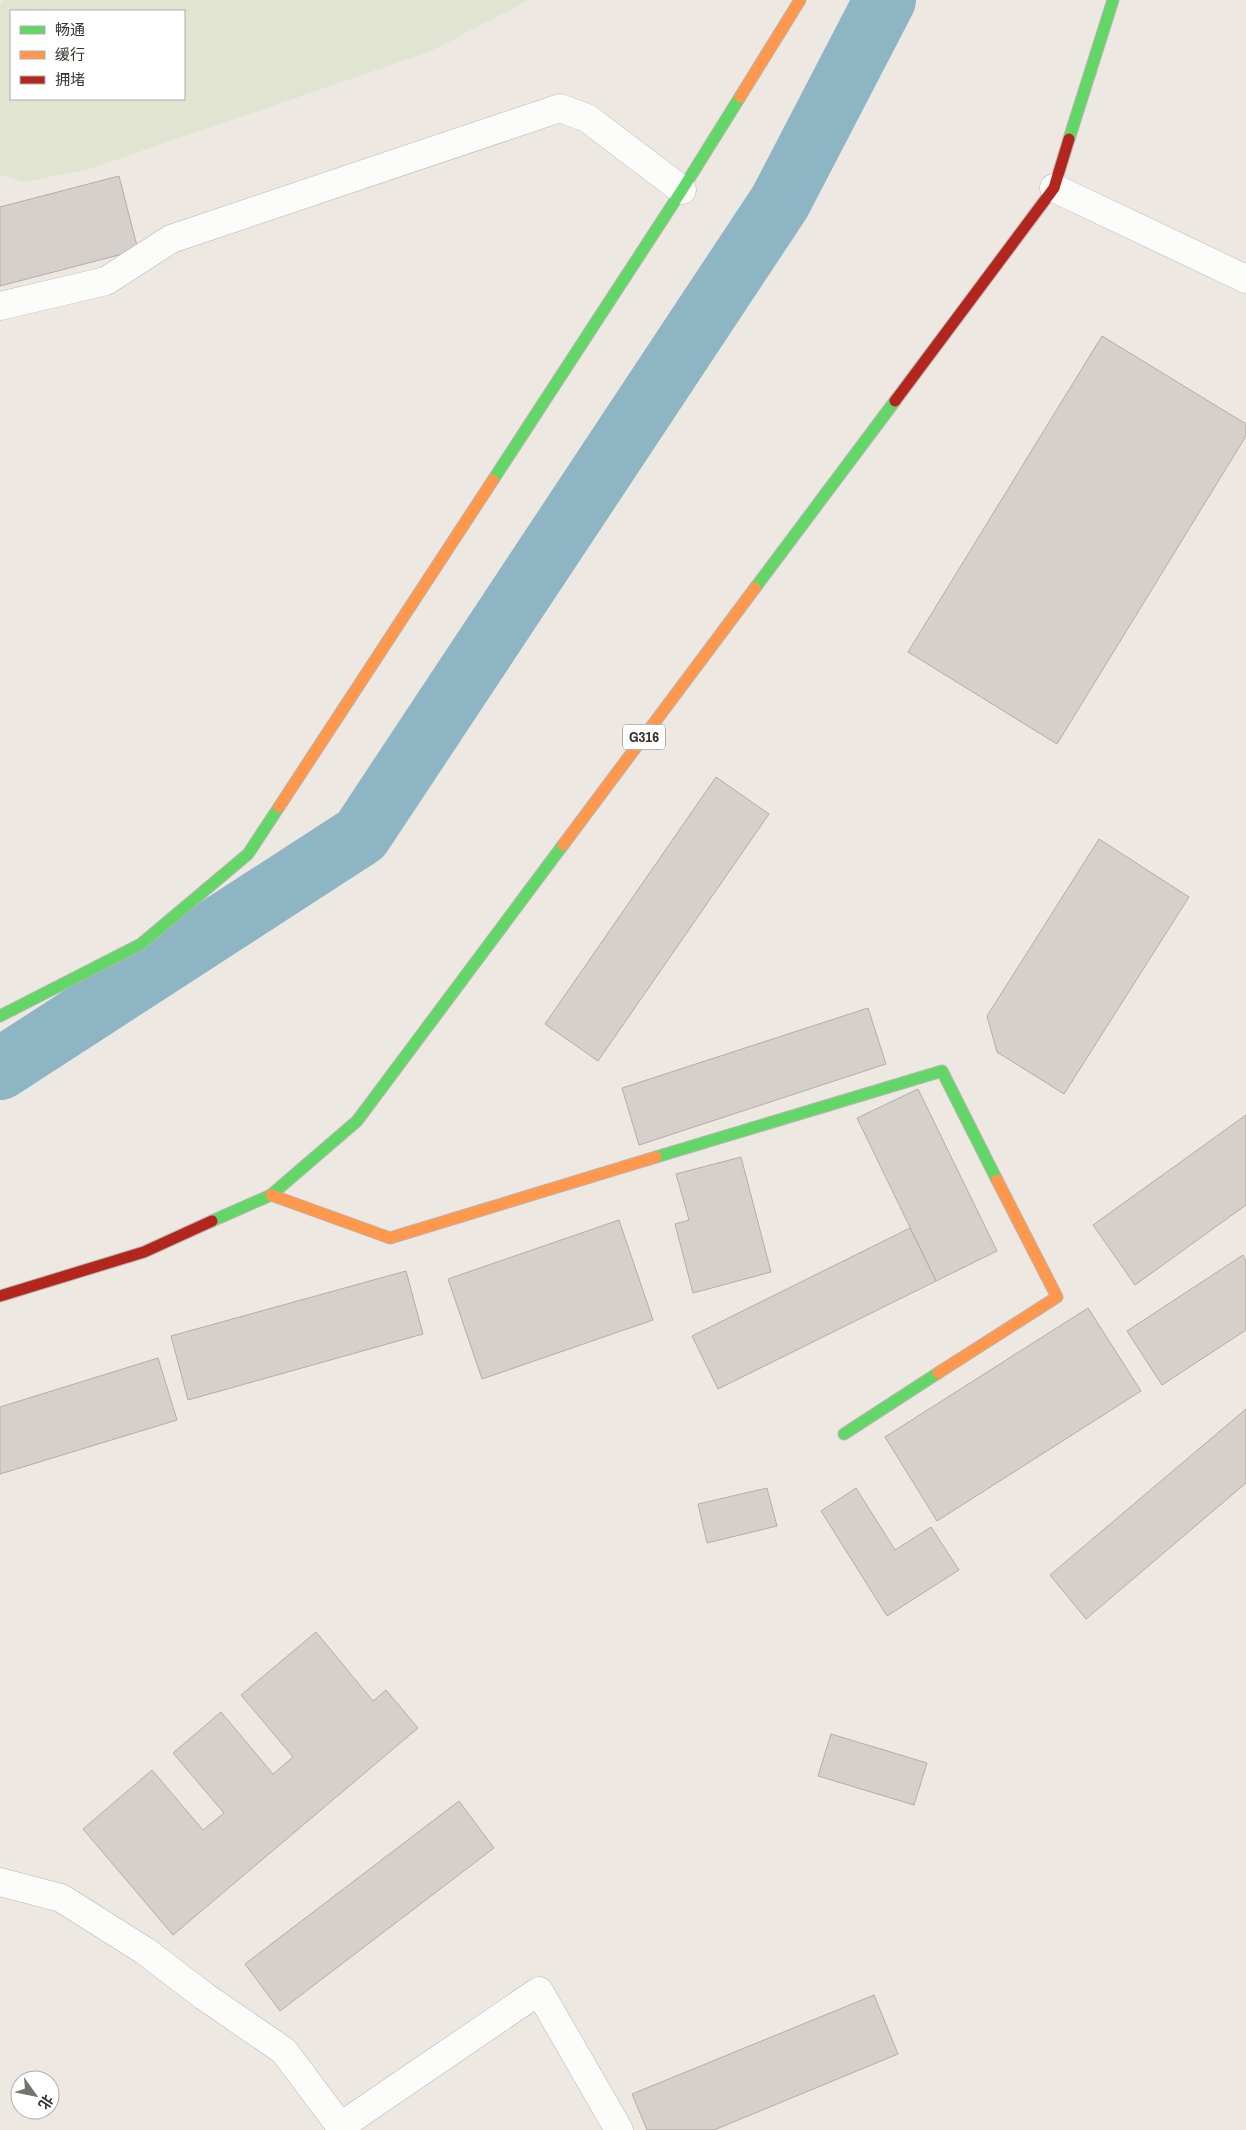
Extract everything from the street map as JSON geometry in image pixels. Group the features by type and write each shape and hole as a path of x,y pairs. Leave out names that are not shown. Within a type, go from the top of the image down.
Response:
{"main road":[{"path":"0,1016 142,944 248,854 682,190 800,0"},
{"name":"G316","path":"0,1296 144,1252 272,1195 357,1121 1054,188 1113,0"},
{"path":"272,1195 390,1238 942,1071 1057,1297 844,1434"}],"street":[{"path":"0,306 106,281 171,239 560,108 587,118 682,190"},
{"path":"1054,188 1246,279"},
{"path":"0,1882 61,1898 145,1951 284,2052 342,2128 539,1991 620,2130"}],"green space":[{"path":"4,0 529,0 429,52 89,169 24,182 0,175 0,5"}],"building":[{"path":"119,176 138,250 0,286 0,207"},
{"path":"1102,336 1246,424 1246,436 1057,744 908,652"},
{"path":"716,777 769,814 598,1061 545,1024"},
{"path":"1099,839 1189,897 1064,1094 997,1052 987,1016"},
{"path":"868,1008 886,1064 639,1145 622,1088"},
{"path":"918,1089 997,1251 936,1281 857,1118"},
{"path":"1246,1115 1246,1205 1135,1285 1093,1225"},
{"path":"741,1157 771,1272 693,1293 675,1224 689,1220 676,1174"},
{"path":"619,1220 653,1320 482,1379 448,1279"},
{"path":"910,1228 936,1281 718,1389 692,1336"},
{"path":"1243,1255 1246,1261 1246,1330 1162,1385 1127,1331"},
{"path":"406,1271 423,1334 188,1400 171,1336"},
{"path":"1088,1308 1141,1391 937,1521 885,1437"},
{"path":"158,1358 177,1420 0,1474 0,1407"},
{"path":"1246,1409 1246,1483 1086,1619 1050,1575"},
{"path":"767,1488 777,1526 707,1543 698,1504"},
{"path":"856,1488 895,1550 931,1527 959,1570 887,1616 821,1511"},
{"path":"316,1632 373,1701 386,1690 418,1728 173,1935 83,1829 152,1770 203,1830 224,1813 173,1753 221,1712 273,1774 293,1757 241,1695"},
{"path":"831,1734 927,1763 914,1805 818,1776"},
{"path":"459,1801 494,1848 280,2011 245,1964"},
{"path":"874,1995 898,2054 714,2130 647,2130 632,2094"}],"waterway":[{"path":"0,1069 361,835 780,202 885,0"}],"traffic: fast":[{"path":"1069,139 1113,0"},
{"path":"493,480 682,190 740,97"},
{"path":"755,588 895,401"},
{"path":"0,1016 141,944 248,854 279,807"},
{"path":"212,1221 271,1195 357,1121 563,845"},
{"path":"656,1157 942,1071 997,1180"},
{"path":"844,1434 938,1373"}],"traffic: slow":[{"path":"740,97 800,0"},
{"path":"279,807 493,480"},
{"path":"563,845 755,588"},
{"path":"271,1195 390,1238 656,1157"},
{"path":"938,1373 1057,1297 997,1180"}],"traffic: jam":[{"path":"895,401 1054,188 1069,139"},
{"path":"0,1296 144,1252 212,1221"}]}
